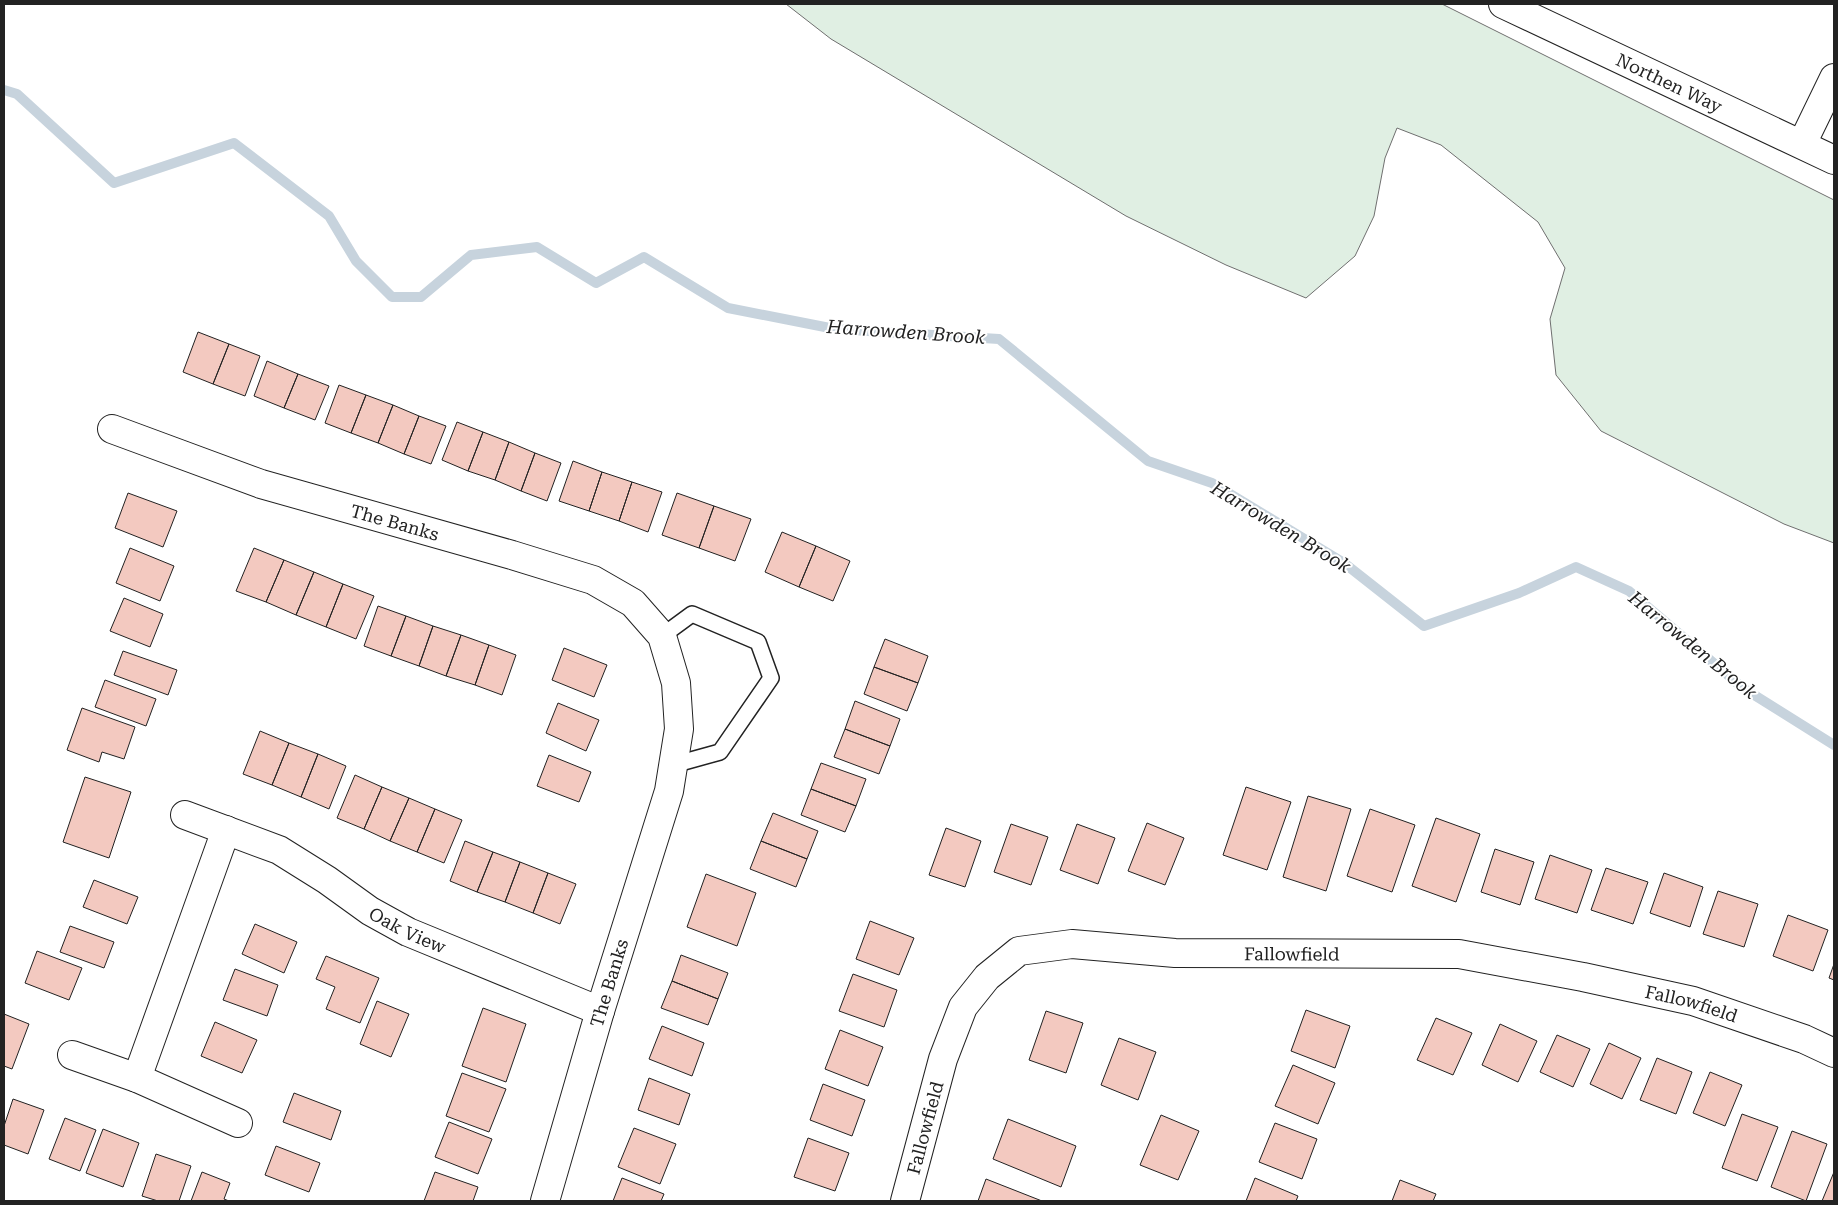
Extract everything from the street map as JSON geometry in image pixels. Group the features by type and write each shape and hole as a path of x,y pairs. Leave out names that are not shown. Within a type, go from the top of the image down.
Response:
{"street":[{"name":"Northen Way","path":"1503,4 1834,160"},
{"path":"1802,144 1834,78"},
{"name":"The Banks","path":"112,429 261,484 512,555 593,580 633,603 662,636 676,683 679,729 669,791 600,1011 545,1201"},
{"name":"Oak View","path":"185,815 279,850 327,880 370,911 408,932 600,1011"},
{"path":"137,1078 226,830"},
{"name":"Fallowfield","path":"905,1201 944,1059 963,1007 986,977 1019,951 1072,944 1175,953 1459,954 1583,977 1693,1001 1804,1039 1834,1053"},
{"path":"72,1055 137,1078 238,1123"}],"lane":[{"path":"662,636 692,614 758,642 771,678 720,752 673,765"}],"green space":[{"path":"786,4 1442,4 1834,200 1834,543 1784,524 1601,431 1556,375 1550,319 1565,268 1538,222 1441,145 1397,128 1385,158 1374,216 1355,256 1306,298 1226,265 1126,216 831,39"}],"building":[{"path":"198,332 229,344 213,384 183,372"},
{"path":"229,344 260,356 245,396 213,384"},
{"path":"267,361 298,374 284,408 254,396"},
{"path":"298,374 329,386 315,420 284,408"},
{"path":"339,385 366,395 351,433 325,423"},
{"path":"366,395 393,405 378,443 351,433"},
{"path":"393,405 419,416 404,454 378,443"},
{"path":"419,416 446,426 431,464 404,454"},
{"path":"457,422 483,432 468,471 442,460"},
{"path":"483,432 509,442 495,480 468,471"},
{"path":"509,442 535,453 521,491 495,480"},
{"path":"535,453 561,463 547,501 521,491"},
{"path":"573,461 602,472 589,511 559,501"},
{"path":"602,472 632,482 619,521 589,511"},
{"path":"632,482 662,492 648,532 619,521"},
{"path":"128,493 177,511 163,547 115,528"},
{"path":"677,493 714,506 699,548 662,535"},
{"path":"714,506 751,519 735,561 699,548"},
{"path":"782,532 816,546 799,587 765,572"},
{"path":"816,546 850,561 833,601 799,587"},
{"path":"130,548 174,566 160,601 116,583"},
{"path":"254,548 284,560 266,602 236,591"},
{"path":"284,560 314,572 296,615 266,602"},
{"path":"314,572 343,584 326,627 296,615"},
{"path":"343,584 374,596 356,639 326,627"},
{"path":"124,598 163,614 150,647 110,631"},
{"path":"378,606 406,616 391,656 364,646"},
{"path":"406,616 433,626 419,666 391,656"},
{"path":"433,626 461,635 446,676 419,666"},
{"path":"461,635 489,645 475,685 446,676"},
{"path":"885,639 928,656 918,683 874,667"},
{"path":"489,645 516,655 502,695 475,685"},
{"path":"564,648 607,665 594,697 552,680"},
{"path":"123,651 177,670 168,695 114,675"},
{"path":"874,667 918,683 907,711 864,694"},
{"path":"105,680 156,699 146,726 95,707"},
{"path":"855,701 900,719 890,746 845,729"},
{"path":"558,703 599,720 586,751 546,733"},
{"path":"82,708 135,727 124,759 102,752 99,762 67,750"},
{"path":"845,729 890,746 879,774 834,757"},
{"path":"260,731 289,743 272,785 243,774"},
{"path":"289,743 318,754 301,797 272,785"},
{"path":"318,754 346,766 329,809 301,797"},
{"path":"549,755 591,772 579,802 537,786"},
{"path":"821,763 866,779 856,806 811,789"},
{"path":"355,775 382,787 364,829 337,818"},
{"path":"85,777 131,792 109,858 63,842"},
{"path":"382,787 409,798 390,841 364,829"},
{"path":"1246,787 1291,802 1267,870 1223,855"},
{"path":"811,789 856,806 845,832 801,815"},
{"path":"1308,796 1351,809 1326,891 1283,877"},
{"path":"409,798 435,809 417,852 390,841"},
{"path":"435,809 462,820 444,863 417,852"},
{"path":"1370,809 1415,825 1392,892 1347,876"},
{"path":"773,813 818,831 807,859 761,841"},
{"path":"1436,818 1480,834 1456,902 1412,886"},
{"path":"1147,823 1184,838 1165,885 1128,871"},
{"path":"1011,824 1048,837 1031,885 994,872"},
{"path":"1077,824 1115,838 1098,884 1060,870"},
{"path":"946,828 981,841 965,887 929,875"},
{"path":"465,841 493,852 477,892 450,881"},
{"path":"761,841 807,859 796,887 750,869"},
{"path":"1495,849 1534,862 1520,905 1481,892"},
{"path":"493,852 520,862 505,902 477,892"},
{"path":"1550,855 1592,870 1577,913 1535,899"},
{"path":"520,862 548,873 533,913 505,902"},
{"path":"1606,868 1648,882 1633,924 1591,910"},
{"path":"548,873 576,884 560,924 533,913"},
{"path":"1664,873 1703,887 1690,927 1650,913"},
{"path":"706,874 756,893 737,946 687,927"},
{"path":"94,880 138,897 127,924 83,907"},
{"path":"1718,891 1758,904 1744,947 1703,934"},
{"path":"1788,915 1828,930 1813,971 1773,956"},
{"path":"870,921 914,938 899,975 856,959"},
{"path":"255,924 297,942 284,973 242,954"},
{"path":"70,926 114,942 104,968 60,952"},
{"path":"37,951 82,968 69,1000 25,983"},
{"path":"681,955 728,973 718,999 672,981"},
{"path":"326,956 379,978 360,1023 326,1009 335,987 316,979"},
{"path":"1834,964 1834,980 1829,978"},
{"path":"235,969 278,985 267,1016 223,1000"},
{"path":"853,974 897,990 884,1027 839,1011"},
{"path":"672,981 718,999 708,1025 661,1008"},
{"path":"377,1001 409,1014 391,1057 360,1044"},
{"path":"483,1008 526,1024 506,1082 462,1066"},
{"path":"1306,1010 1350,1026 1335,1068 1291,1051"},
{"path":"1046,1011 1083,1023 1066,1073 1029,1060"},
{"path":"4,1014 29,1024 12,1069 4,1066"},
{"path":"1436,1018 1472,1033 1453,1075 1417,1060"},
{"path":"215,1022 257,1040 242,1073 201,1056"},
{"path":"1500,1024 1537,1041 1518,1082 1482,1065"},
{"path":"662,1026 704,1043 692,1076 649,1059"},
{"path":"840,1030 883,1047 868,1086 825,1069"},
{"path":"1557,1035 1590,1049 1573,1087 1540,1072"},
{"path":"1119,1038 1156,1052 1138,1100 1101,1085"},
{"path":"1609,1043 1641,1058 1622,1099 1590,1084"},
{"path":"1657,1058 1692,1072 1676,1114 1640,1100"},
{"path":"1293,1065 1335,1083 1318,1124 1275,1106"},
{"path":"1710,1072 1742,1085 1725,1126 1693,1113"},
{"path":"462,1073 506,1089 489,1132 446,1116"},
{"path":"649,1078 690,1094 679,1125 638,1110"},
{"path":"823,1084 865,1100 852,1136 810,1120"},
{"path":"294,1093 341,1111 331,1140 283,1122"},
{"path":"13,1099 44,1110 28,1154 4,1145 4,1126"},
{"path":"1742,1114 1778,1127 1757,1181 1722,1168"},
{"path":"1161,1115 1199,1131 1178,1180 1140,1165"},
{"path":"65,1118 96,1130 80,1171 49,1159"},
{"path":"1008,1119 1076,1146 1061,1187 993,1159"},
{"path":"449,1122 492,1139 478,1174 435,1157"},
{"path":"1275,1123 1317,1139 1302,1179 1259,1162"},
{"path":"634,1128 676,1144 660,1184 618,1167"},
{"path":"103,1129 139,1143 123,1187 86,1173"},
{"path":"1792,1131 1827,1144 1806,1201 1771,1187"},
{"path":"808,1138 849,1153 835,1191 794,1177"},
{"path":"276,1146 320,1163 309,1192 265,1175"},
{"path":"156,1154 191,1166 179,1201 158,1201 142,1196"},
{"path":"202,1172 230,1183 224,1199 229,1201 191,1201"},
{"path":"435,1172 478,1187 473,1201 424,1201"},
{"path":"1834,1172 1834,1201 1822,1201"},
{"path":"622,1178 664,1194 661,1201 613,1201"},
{"path":"1255,1178 1298,1196 1296,1201 1246,1201"},
{"path":"986,1179 1042,1201 978,1201"},
{"path":"1400,1180 1436,1194 1433,1201 1392,1201"}],"waterway":[{"name":"Harrowden Brook","path":"4,90 17,94 114,183 234,143 329,216 356,261 392,297 421,297 471,255 537,247 596,283 644,257 728,308 835,329 999,339 1148,461 1212,483 1344,563 1424,626 1519,593 1576,567 1629,591 1743,688 1834,745"}]}
